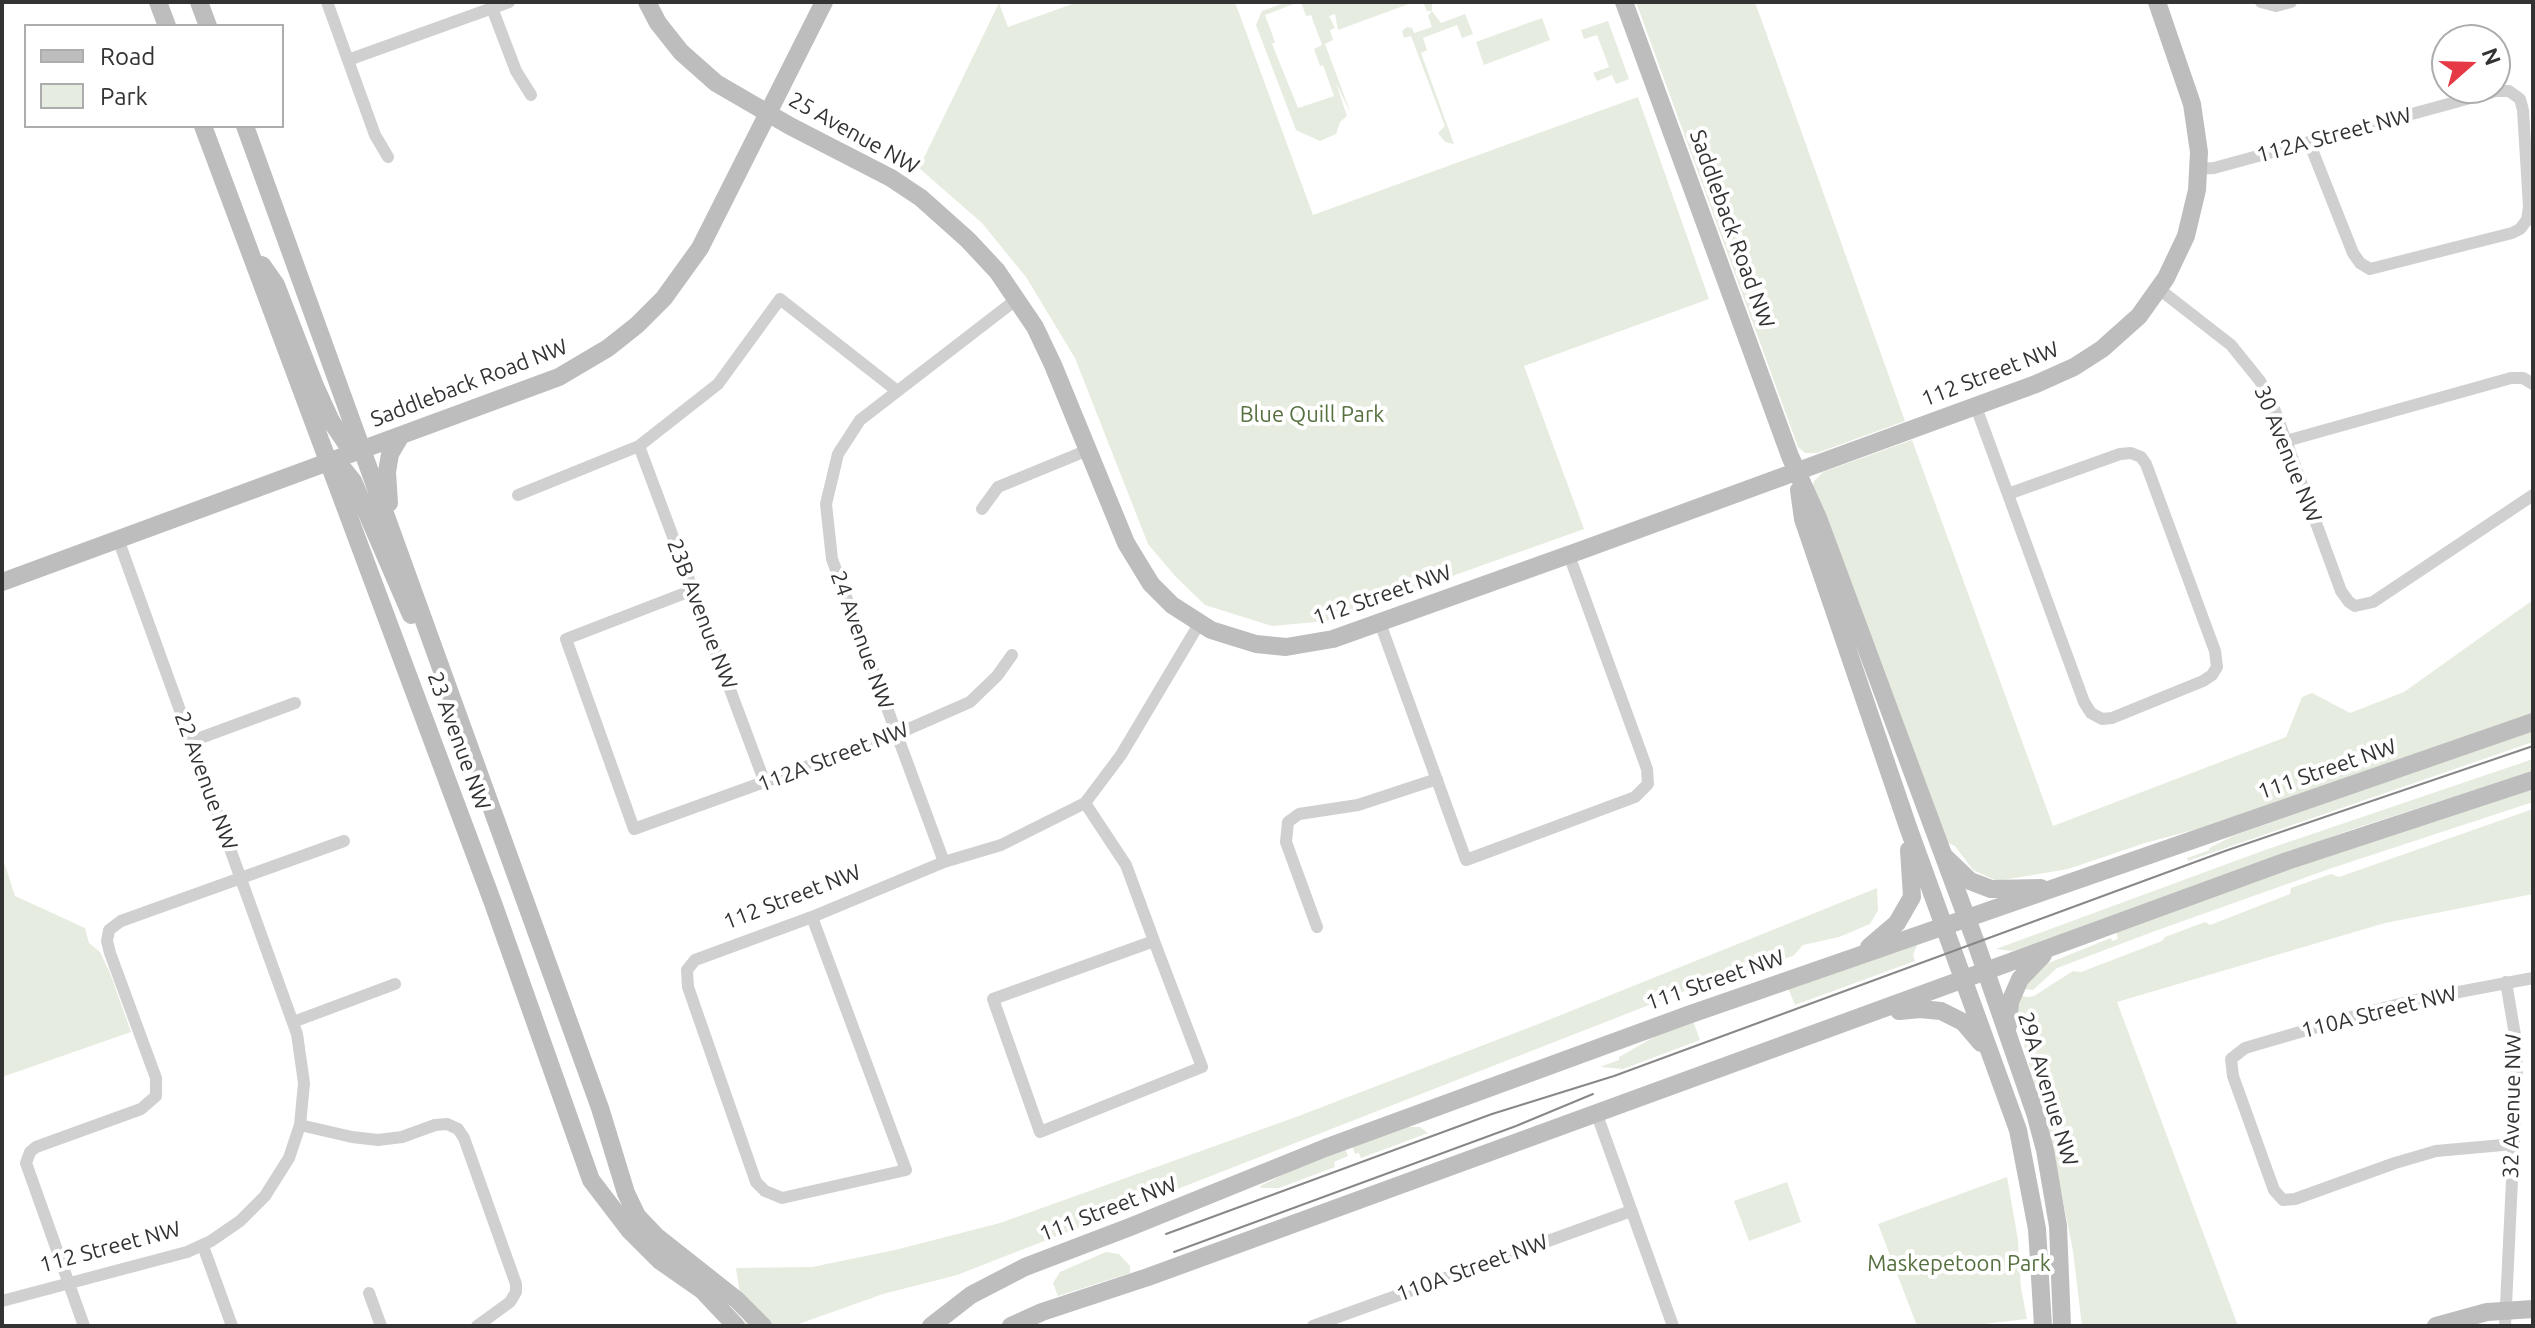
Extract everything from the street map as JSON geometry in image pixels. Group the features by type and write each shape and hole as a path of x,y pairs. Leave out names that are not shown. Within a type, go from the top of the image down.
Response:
{"main road":[{"path":"158,2 166,24"},
{"path":"199,2 207,24"},
{"name":"25 Avenue NW","path":"647,2 664,30 691,62 716,83 869,165 921,198 986,258 1017,299 1045,346 1133,558 1162,595 1199,624"},
{"name":"Saddleback Road NW","path":"2,582 400,437 559,377 592,360 637,325 676,284 700,248 824,2"},
{"name":"Saddleback Road NW","path":"1624,2 1796,472 1818,518 1966,919"},
{"name":"112 Street NW","path":"1199,624 1238,640 1286,647 1333,639 1976,407 2046,380 2088,358 2129,327 2159,289 2186,236 2194,208 2199,169 2192,104 2157,2"},
{"name":"23 Avenue NW","path":"204,128 493,903 591,1180 630,1231 659,1260 702,1290 736,1326"},
{"name":"23 Avenue NW","path":"246,128 595,1093 631,1205 656,1236 737,1300 763,1326"},
{"path":"246,243 276,285 331,421 350,449 362,451"},
{"path":"394,537 386,482 390,454 400,437"},
{"path":"330,462 350,475 405,607 437,659"},
{"name":"Saddleback Road NW","path":"1796,472 1803,519 1944,927"},
{"name":"111 Street NW","path":"931,1326 971,1295 1025,1267 1338,1143 1688,1015 2533,722"},
{"path":"1011,1326 1042,1312 1148,1277 2287,861 2533,780"},
{"path":"1858,956 1897,923 1912,897 1908,827"},
{"path":"1939,850 1970,881 1991,889 2055,888"},
{"name":"29A Avenue NW","path":"1966,919 2035,1113 2050,1176 2061,1257 2062,1326"},
{"name":"29A Avenue NW","path":"1944,927 2018,1130 2033,1197 2040,1256 2043,1326"},
{"path":"2008,1036 2007,1015 2015,989 2026,972 2051,948"},
{"path":"1868,1014 1920,1009 1949,1014 1963,1022 1976,1036 1998,1073"},
{"path":"2436,1326 2472,1315 2505,1318 2533,1309"}],"street":[{"path":"327,2 377,140 388,157"},
{"path":"348,60 509,2"},
{"path":"2264,3 2276,6 2291,2"},
{"path":"492,8 518,76 531,95"},
{"name":"112A Street NW","path":"2199,169 2214,168 2309,142 2496,91 2509,91 2516,95 2523,110 2529,207 2524,224 2512,233 2370,269 2353,253 2309,142"},
{"name":"30 Avenue NW","path":"2159,289 2242,355 2268,395 2341,591 2355,606 2373,602 2533,495"},
{"path":"518,495 639,446 718,384 780,299 896,390"},
{"name":"24 Avenue NW","path":"944,862 832,559 826,504 838,454 860,420 1017,299"},
{"path":"2286,441 2511,378 2531,382"},
{"path":"1976,407 2084,702 2091,713 2098,718 2117,716 2203,681 2215,671 2215,651 2146,464 2136,454 2120,454 2008,494"},
{"name":"23B Avenue NW","path":"639,446 765,783"},
{"path":"982,509 998,487 1088,450"},
{"name":"22 Avenue NW","path":"118,539 293,1022 304,1083 300,1125"},
{"path":"1380,623 1466,860 1635,797 1648,784 1647,769 1569,555"},
{"name":"112A Street NW","path":"693,590 566,639 634,829 897,734 970,702 997,676 1012,655"},
{"name":"112 Street NW","path":"812,917 906,1170 782,1198 765,1191 756,1182 688,987 687,970 695,960 812,917 944,862 1001,845 1085,803 1121,755 1199,624"},
{"path":"192,741 295,703"},
{"path":"1317,927 1286,842 1288,822 1299,814 1358,805 1437,779"},
{"path":"1085,803 1126,865 1202,1067 1040,1132 993,999 1154,941"},
{"path":"84,1326 27,1171 28,1155 41,1144 141,1109 156,1096 156,1078 110,953 107,941 109,930 121,921 344,841"},
{"name":"110A Street NW","path":"2514,1144 2436,1151 2288,1201 2274,1190 2233,1076 2231,1059 2245,1048 2372,1011 2533,978"},
{"name":"32 Avenue NW","path":"2505,1318 2516,1056 2506,982"},
{"path":"293,1022 395,984"},
{"path":"1596,1112 1673,1326"},
{"path":"300,1125 378,1140 402,1137 435,1125 453,1126 464,1138 514,1278 516,1292 506,1307 477,1326"},
{"name":"112 Street NW","path":"2,1301 203,1246 230,1229 259,1204 289,1158 300,1125"},
{"name":"110A Street NW","path":"1313,1326 1631,1211"},
{"path":"203,1246 232,1326"},
{"path":"369,1293 381,1326"}],"green space":[{"name":"Blue Quill Park","path":"1078,2 1235,2 1313,215 1638,97 1709,299 1524,366 1584,529 1326,621 1272,626 1205,605 1175,576 1148,544 1075,358 1026,277 982,223 919,168 999,3 1008,27"},
{"path":"1287,2 1299,2 1265,15 1275,42 1272,44 1298,108 1334,96 1314,49 1322,45 1311,15 1306,16 1301,2 1414,2 1338,30 1335,14 1329,16 1335,28 1330,30 1333,40 1325,44 1351,114 1336,83 1347,116 1340,122 1336,134 1320,141 1296,130 1256,25 1262,11"},
{"path":"1423,2 1432,2 1432,11 1427,11"},
{"path":"1636,2 1755,2 1905,421 1817,453 1805,453 1798,447"},
{"path":"1432,11 1441,23 1465,14 1473,34 1462,38 1457,25 1423,38 1427,50 1421,53 1454,144 1445,142 1438,133 1445,126 1411,36 1404,38 1402,31 1407,27 1412,28 1414,33 1432,27 1428,16"},
{"path":"1542,18 1550,40 1484,65 1476,42"},
{"path":"1608,21 1629,79 1616,84 1612,75 1597,81 1593,73 1609,67 1597,35 1584,39 1581,30"},
{"path":"1912,440 2053,826 2286,737 2302,697 2312,693 2350,713 2404,692 2533,600 2533,714 2197,829 2068,869 1997,881 1973,870 1955,846 1941,840 1813,486 1823,472"},
{"path":"2533,730 2533,742 2188,861 2187,858 2210,850 2233,836"},
{"path":"2533,759 2533,771 2353,829 2025,948 2012,951 1996,949 2265,850"},
{"path":"2533,788 2533,802 2332,868 2155,931 2057,968 2033,990 2025,989 2025,985 2046,964 2111,938 2112,941 2118,939 2116,931 2251,882"},
{"path":"2533,809 2533,894 2385,923 2117,1002 2238,1326 2082,1326 2073,1251 2055,1161 2014,1015 2019,995 2034,996 2073,971 2081,972 2205,922 2210,925 2290,894 2291,888 2331,874 2339,877"},
{"path":"2,856 15,896 85,928 89,943 100,952 110,973 131,1032 2,1077"},
{"path":"1877,888 1878,910 1870,924 1839,937 1803,945 1793,956 1685,991 957,1275 883,1294 793,1326 745,1326 736,1268 812,1267 1000,1223 1296,1117"},
{"path":"1917,945 1913,955 1915,961 1795,1005 1788,988"},
{"path":"1693,1021 1700,1040 1623,1069 1600,1067 1619,1060 1619,1057 1663,1032"},
{"path":"1406,1127 1420,1127 1428,1133 1361,1158 1359,1153 1355,1154 1352,1146"},
{"path":"1345,1149 1348,1156 1334,1162 1335,1167 1279,1188 1260,1186 1297,1168"},
{"name":"Maskepetoon Park","path":"2007,1177 2027,1319 1966,1326 1917,1326 1878,1224"},
{"path":"1787,1182 1801,1222 1749,1241 1734,1201"},
{"path":"1106,1252 1119,1254 1130,1266 1130,1273 1058,1296 1053,1283 1060,1272"}],"tram line":[{"path":"1166,1234 1492,1114 1614,1076 2225,851 2533,746"},
{"path":"1174,1252 1516,1126 1593,1094"}]}
